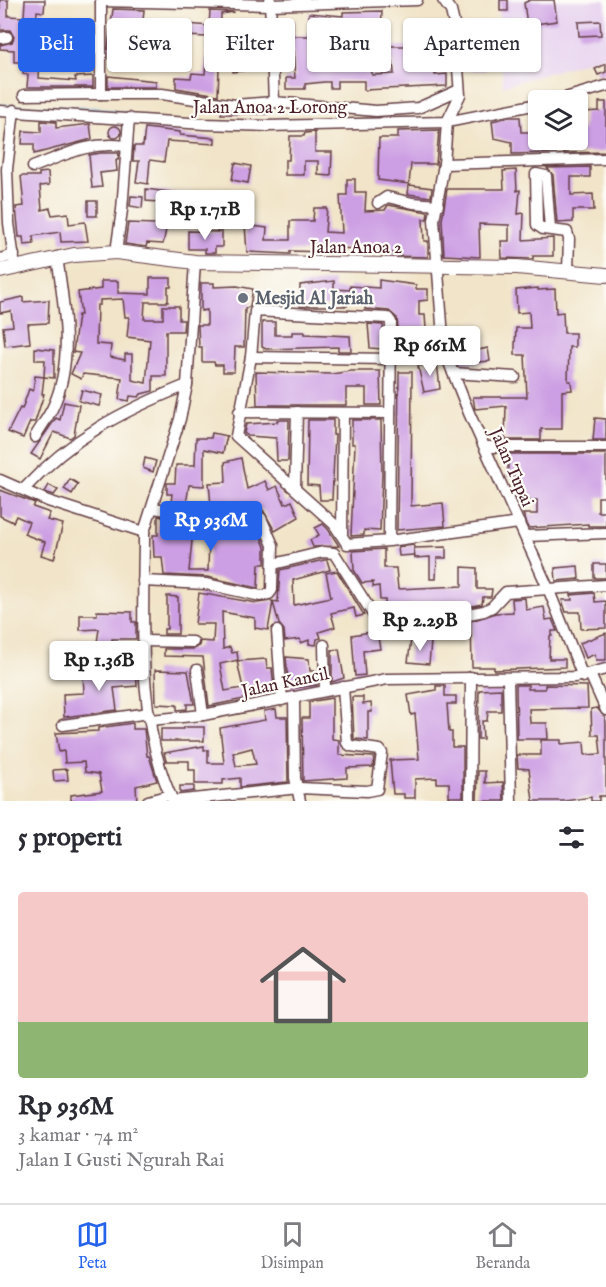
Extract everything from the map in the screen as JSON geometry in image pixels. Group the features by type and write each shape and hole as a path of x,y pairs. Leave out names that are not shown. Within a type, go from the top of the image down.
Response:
{"street":[{"path":"101,94 101,1 417,0"},
{"path":"443,0 451,11 455,28 460,93 447,122"},
{"path":"270,2 274,102"},
{"path":"95,49 101,49"},
{"path":"588,91 606,86"},
{"path":"24,95 162,94 235,105 274,102 376,111 418,108 460,93"},
{"name":"Jalan Anoa 2 Lorong","path":"0,111 14,110 239,126 447,122 528,106"},
{"path":"0,259 14,261 4,170 14,110"},
{"path":"116,252 122,210 125,146 129,118"},
{"name":"Jalan Tupai","path":"447,122 444,164 434,220 444,350 586,675 606,710"},
{"path":"33,167 96,144 125,146"},
{"path":"444,164 606,159"},
{"path":"378,202 387,197 413,203 438,205"},
{"path":"550,230 562,230 568,234 568,271"},
{"name":"Jalan Anoa 2","path":"0,271 14,261 116,252 195,262 436,266 568,271 606,275"},
{"path":"34,437 53,408 64,363 66,322 57,257"},
{"path":"172,799 153,742 149,717 144,641 144,532 180,419 187,385 195,262"},
{"path":"389,541 391,322 386,317 255,311 251,357 239,412 237,439 295,488 350,545 389,541 519,523"},
{"path":"251,357 390,358 444,350"},
{"path":"453,373 515,377"},
{"path":"24,489 51,459 105,422 142,403 187,385"},
{"path":"239,412 390,413"},
{"path":"295,488 297,412"},
{"path":"342,536 343,413"},
{"path":"486,447 606,447"},
{"path":"0,480 48,501 144,532"},
{"path":"143,581 206,584 267,596 272,590 273,545 266,525 259,517 223,518 153,508"},
{"path":"526,536 606,533"},
{"path":"274,564 323,552 334,554 378,622 407,626 484,611 492,607 506,592 606,585"},
{"path":"277,631 282,700"},
{"path":"144,641 193,642"},
{"path":"324,645 325,690"},
{"name":"Jalan Kancil","path":"63,725 149,717 203,715 387,679 471,677 508,679 586,675 606,669"},
{"path":"197,670 203,715"},
{"path":"470,801 471,677"},
{"path":"508,679 511,801"},
{"path":"148,801 299,788 376,790 380,784 381,751 347,743 343,687"},
{"path":"294,697 295,778 300,801"}],"shaded area":[{"path":"498,0 606,0 606,56 503,86 502,72 541,72 541,18 499,18"}],"building":[{"path":"0,0 8,0 8,16 24,17 25,0 45,0 44,12 37,11 36,18 18,18 18,62 14,62 14,50 0,49 0,45 12,42 14,37 10,30 0,30"},
{"path":"500,0 508,0 508,11 500,11"},
{"path":"530,0 554,0 557,21 541,23 541,18 526,18 524,3"},
{"path":"113,9 144,10 143,18 112,18"},
{"path":"210,11 234,12 221,14 221,18 210,18"},
{"path":"382,11 382,18 309,18 309,13 343,16 343,12"},
{"path":"600,21 601,35 579,36 578,22"},
{"path":"192,24 204,26 204,37 192,36"},
{"path":"295,36 307,36 307,72 394,74 391,46 403,46 403,72 447,74 447,86 364,90 364,81 337,81 337,88 330,88 330,82 324,82 305,84 305,89 286,89 286,78 295,78"},
{"path":"606,64 606,72 598,75 595,69"},
{"path":"23,72 39,72 39,78 76,81 75,77 93,76 93,87 27,87 28,75"},
{"path":"205,72 219,72 218,95 176,88 176,77 191,78 192,73 205,74"},
{"path":"108,76 156,81 156,87 108,87"},
{"path":"599,102 606,102 606,152 564,153 564,150 588,150 588,112 599,111"},
{"path":"268,110 268,114 221,114 222,111"},
{"path":"520,117 521,132 528,132 528,150 549,150 549,153 512,154 512,142 494,138 492,121"},
{"path":"41,121 56,122 56,128 90,124 92,139 34,154 34,144 22,144 23,131 41,132"},
{"path":"117,126 120,127 120,137 113,138 110,137 109,130 110,127"},
{"path":"145,128 180,132 180,135 215,138 215,144 167,141 164,162 150,160 148,184 136,182 139,161 133,161 134,146 143,146"},
{"path":"439,130 436,164 411,164 409,184 378,180 379,138 398,138 398,131"},
{"path":"315,132 315,152 332,152 331,176 318,175 318,161 304,161 304,175 285,175 285,160 289,160 290,136 304,136 305,133"},
{"path":"119,153 118,160 116,160 117,171 100,173 102,187 92,188 89,155"},
{"path":"235,163 251,166 248,183 232,180"},
{"path":"590,167 590,177 571,177 571,195 593,194 594,210 573,210 573,222 557,223 553,175 547,168"},
{"path":"516,170 517,191 520,190 518,214 524,213 523,240 553,238 553,256 533,256 533,259 502,258 501,241 509,241 509,225 479,224 480,257 444,255 442,220 447,189 504,189 503,171"},
{"path":"48,172 49,185 40,186 42,210 50,208 52,215 68,213 69,224 85,222 88,241 61,242 60,232 33,236 34,244 24,245 23,237 19,237 16,207 24,206 21,176 39,176 39,173"},
{"path":"347,179 355,179 355,192 366,192 365,211 385,210 388,205 428,212 427,219 423,219 424,241 428,241 428,257 372,253 372,249 326,248 326,252 290,251 290,254 247,252 245,225 267,228 266,240 290,240 290,221 313,221 314,208 327,208 325,232 342,233 340,195 347,195"},
{"path":"409,185 432,188 431,197 408,194"},
{"path":"146,189 191,195 188,209 171,206 163,244 147,243 146,247 125,244 128,223 156,224 158,202 146,201"},
{"path":"131,196 143,197 142,208 130,206"},
{"path":"88,201 97,201 97,216 88,216"},
{"path":"188,231 222,232 222,247 215,247 215,253 205,253 205,249 188,249"},
{"path":"150,278 171,278 171,287 168,287 168,302 145,302 144,319 163,319 163,306 179,306 179,320 184,320 183,331 166,331 166,376 153,376 153,391 141,394 139,397 130,396 129,401 119,399 122,378 83,374 81,379 71,374 80,353 73,352 78,315 81,315 78,292 101,289 101,281 118,281 118,293 150,294","holes":["123,299 125,317 129,317 127,337 150,340 146,383 132,380 132,354 125,354 125,360 110,357 111,345 96,344 97,305 100,305 100,300"]},
{"path":"379,280 416,285 416,289 428,289 428,300 419,301 419,315 425,315 427,342 409,343 409,348 400,350 397,318 389,311 365,309 365,298 347,298 347,306 300,306 300,285 334,281 334,289 350,290 350,286 379,288"},
{"path":"201,283 214,283 214,287 237,286 253,289 250,306 245,309 244,347 235,347 234,372 223,372 223,365 215,365 214,362 202,362 198,325 207,325 207,310 201,311"},
{"path":"538,288 538,290 555,289 556,313 563,312 564,333 575,333 575,347 569,347 568,381 571,381 572,390 562,391 562,429 541,429 541,440 507,440 505,438 506,406 475,409 473,397 527,397 525,355 515,355 515,345 516,328 530,328 529,312 517,313 516,290"},
{"path":"23,297 23,302 49,300 48,323 28,324 30,343 5,346 3,327 13,326 11,311 0,313 0,302"},
{"path":"262,322 275,322 275,335 305,332 305,334 350,336 351,351 338,351 338,347 266,349 262,347"},
{"path":"368,324 383,325 383,349 370,348"},
{"path":"35,348 54,350 54,378 44,377 45,360 35,360"},
{"path":"488,348 490,361 458,364 454,355"},
{"path":"437,362 440,389 424,392 418,366"},
{"path":"351,371 380,371 381,405 366,405 366,388 346,388 346,405 257,405 256,372 332,374"},
{"path":"399,372 412,372 411,506 443,503 445,526 397,530"},
{"path":"35,376 44,377 42,394 44,394 35,422 30,422 23,438 8,432 20,408 22,409 29,389 33,391"},
{"path":"82,390 102,395 99,406 79,401"},
{"path":"64,402 79,405 74,435 70,438 54,432 40,459 31,454 56,418 60,420"},
{"path":"595,418 606,419 606,440 593,440"},
{"path":"277,420 289,420 288,461 277,461 276,438 248,436 244,433 246,424 277,422"},
{"path":"308,420 333,420 333,435 335,435 332,500 320,500 319,486 307,485"},
{"path":"352,420 381,420 382,474 380,531 364,530 364,535 351,536 355,444 352,444"},
{"path":"212,433 227,436 223,453 204,449 204,486 189,485 186,505 171,503 172,494 167,494 167,483 175,483 176,465 195,465 196,438 211,438"},
{"path":"508,454 606,454 606,497 598,497 598,512 606,512 606,526 588,526 588,524 529,528 523,514 537,514 537,500 517,500 516,476 508,477"},
{"path":"145,458 156,461 153,472 143,468"},
{"path":"241,458 247,489 265,481 269,490 277,486 285,504 292,501 299,517 275,531 263,510 227,510 226,505 211,506 209,483 226,482 225,462"},
{"path":"70,479 78,484 72,494 64,489"},
{"path":"49,485 58,490 54,495 45,492"},
{"path":"0,490 35,503 33,507 50,513 47,520 63,524 54,559 41,555 45,542 24,534 29,522 16,516 13,522 0,516"},
{"path":"158,516 167,518 167,520 194,521 189,571 208,571 209,536 212,536 212,530 257,527 265,547 265,564 259,564 258,588 207,577 164,575 162,557 154,557 153,535 158,535"},
{"path":"323,524 339,546 313,547 310,540 319,535 315,528"},
{"path":"414,545 414,555 399,556 398,547"},
{"path":"446,547 446,558 437,558 436,579 430,579 430,557 415,558 414,548"},
{"path":"384,549 384,568 396,568 398,589 462,586 462,567 477,568 477,589 492,589 491,597 483,597 482,604 415,617 394,617 394,612 386,613 385,600 380,600 379,586 373,587 373,582 362,583 354,570 353,551"},
{"path":"327,560 330,570 293,580 294,605 331,597 326,573 337,571 364,615 356,617 354,608 331,613 335,627 319,632 321,638 317,639 316,645 309,644 309,640 301,643 300,639 285,641 284,630 279,624 273,602 268,630 255,628 255,618 222,612 223,649 230,647 232,653 237,652 238,660 220,664 225,691 243,688 237,661 266,659 267,668 272,668 274,689 263,691 264,693 254,695 254,697 209,706 203,657 164,656 164,649 193,649 199,646 200,641 213,642 214,624 195,624 199,593 257,603 271,601 278,602 280,570"},
{"path":"594,564 606,564 606,578 594,578"},
{"path":"578,566 579,579 556,581 555,568"},
{"path":"594,593 595,602 606,601 606,628 581,629 580,612 566,612 562,600 572,600 571,595"},
{"path":"167,596 178,597 178,634 164,634 164,629 167,629"},
{"path":"525,598 526,610 544,607 546,620 552,619 557,631 552,631 552,636 550,636 549,659 565,659 565,667 494,670 494,667 472,667 471,621 496,613 513,612 512,599"},
{"path":"97,611 132,612 132,622 136,622 136,639 112,639 110,658 95,656 99,629 80,630 80,615 97,615"},
{"path":"377,631 380,649 363,651 365,675 355,676 352,635"},
{"path":"606,633 606,660 596,660 595,654 586,658 580,643"},
{"path":"411,639 431,642 429,664 408,662"},
{"path":"339,649 344,678 332,682 332,650"},
{"path":"286,657 309,659 310,671 317,671 317,685 289,689"},
{"path":"136,668 137,686 114,688 117,710 64,717 63,694 84,693 83,673"},
{"path":"155,670 188,671 194,704 187,704 187,709 177,710 177,705 156,704"},
{"path":"516,685 528,685 528,689 545,689 545,685 587,686 588,708 529,709 530,723 547,723 548,739 517,739"},
{"path":"436,686 445,686 445,696 456,696 456,704 447,704 452,747 463,747 463,797 449,797 449,783 437,783 437,778 415,779 415,798 404,798 404,794 393,794 390,760 419,759 415,714 411,715 408,695 436,690"},
{"path":"501,689 501,711 488,711 487,721 482,721 483,739 478,739 479,690"},
{"path":"352,697 363,697 363,704 371,703 372,712 368,712 368,740 354,739"},
{"path":"332,698 332,739 339,740 339,755 374,757 373,767 347,768 347,778 303,781 302,718 309,718 309,702"},
{"path":"597,708 605,717 606,723 606,796 599,796 599,801 591,801 591,797 565,801 533,801 529,769 518,768 517,755 541,755 541,740 561,740 561,744 584,742 585,755 601,754 599,735 592,735 591,709"},
{"path":"276,709 277,717 287,717 288,782 240,787 240,778 223,780 223,784 195,784 195,770 189,770 189,761 166,761 164,753 204,746 204,750 208,750 208,763 224,763 220,728 265,720 264,711","holes":["252,748 256,764 236,766 233,753"]},
{"path":"133,723 133,729 144,729 147,756 149,756 157,781 136,786 137,801 71,801 71,795 102,791 99,774 85,772 84,762 65,763 64,751 59,752 56,733 98,731 98,728"},
{"path":"184,727 204,727 204,741 161,741 161,729 184,729"},
{"path":"67,769 68,780 54,781 53,770"},
{"path":"478,771 485,771 485,783 503,782 504,801 477,801"},
{"path":"180,786 194,786 194,791 180,793"}],"waterway":[{"path":"568,90 606,79"},
{"path":"0,106 96,109 124,114"}],"place":[{"name":"Mesjid Al Jariah","path":"243,298"}]}
